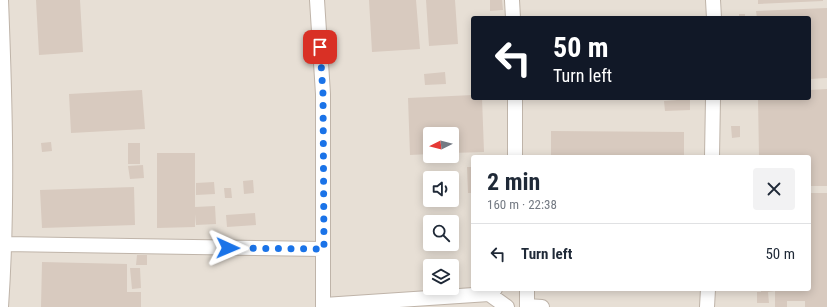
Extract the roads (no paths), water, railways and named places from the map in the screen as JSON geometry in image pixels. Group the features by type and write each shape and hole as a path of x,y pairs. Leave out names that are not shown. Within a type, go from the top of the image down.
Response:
{"street":[{"path":"1,0 4,79 5,244 1,307"},
{"path":"317,0 323,94 324,306 492,292 507,307"},
{"path":"512,0 513,16"},
{"path":"713,0 714,16"},
{"path":"515,100 516,155"},
{"path":"712,155 713,100"},
{"path":"5,244 324,249"},
{"path":"527,291 527,307 542,307"},
{"path":"707,307 708,291"}]}
